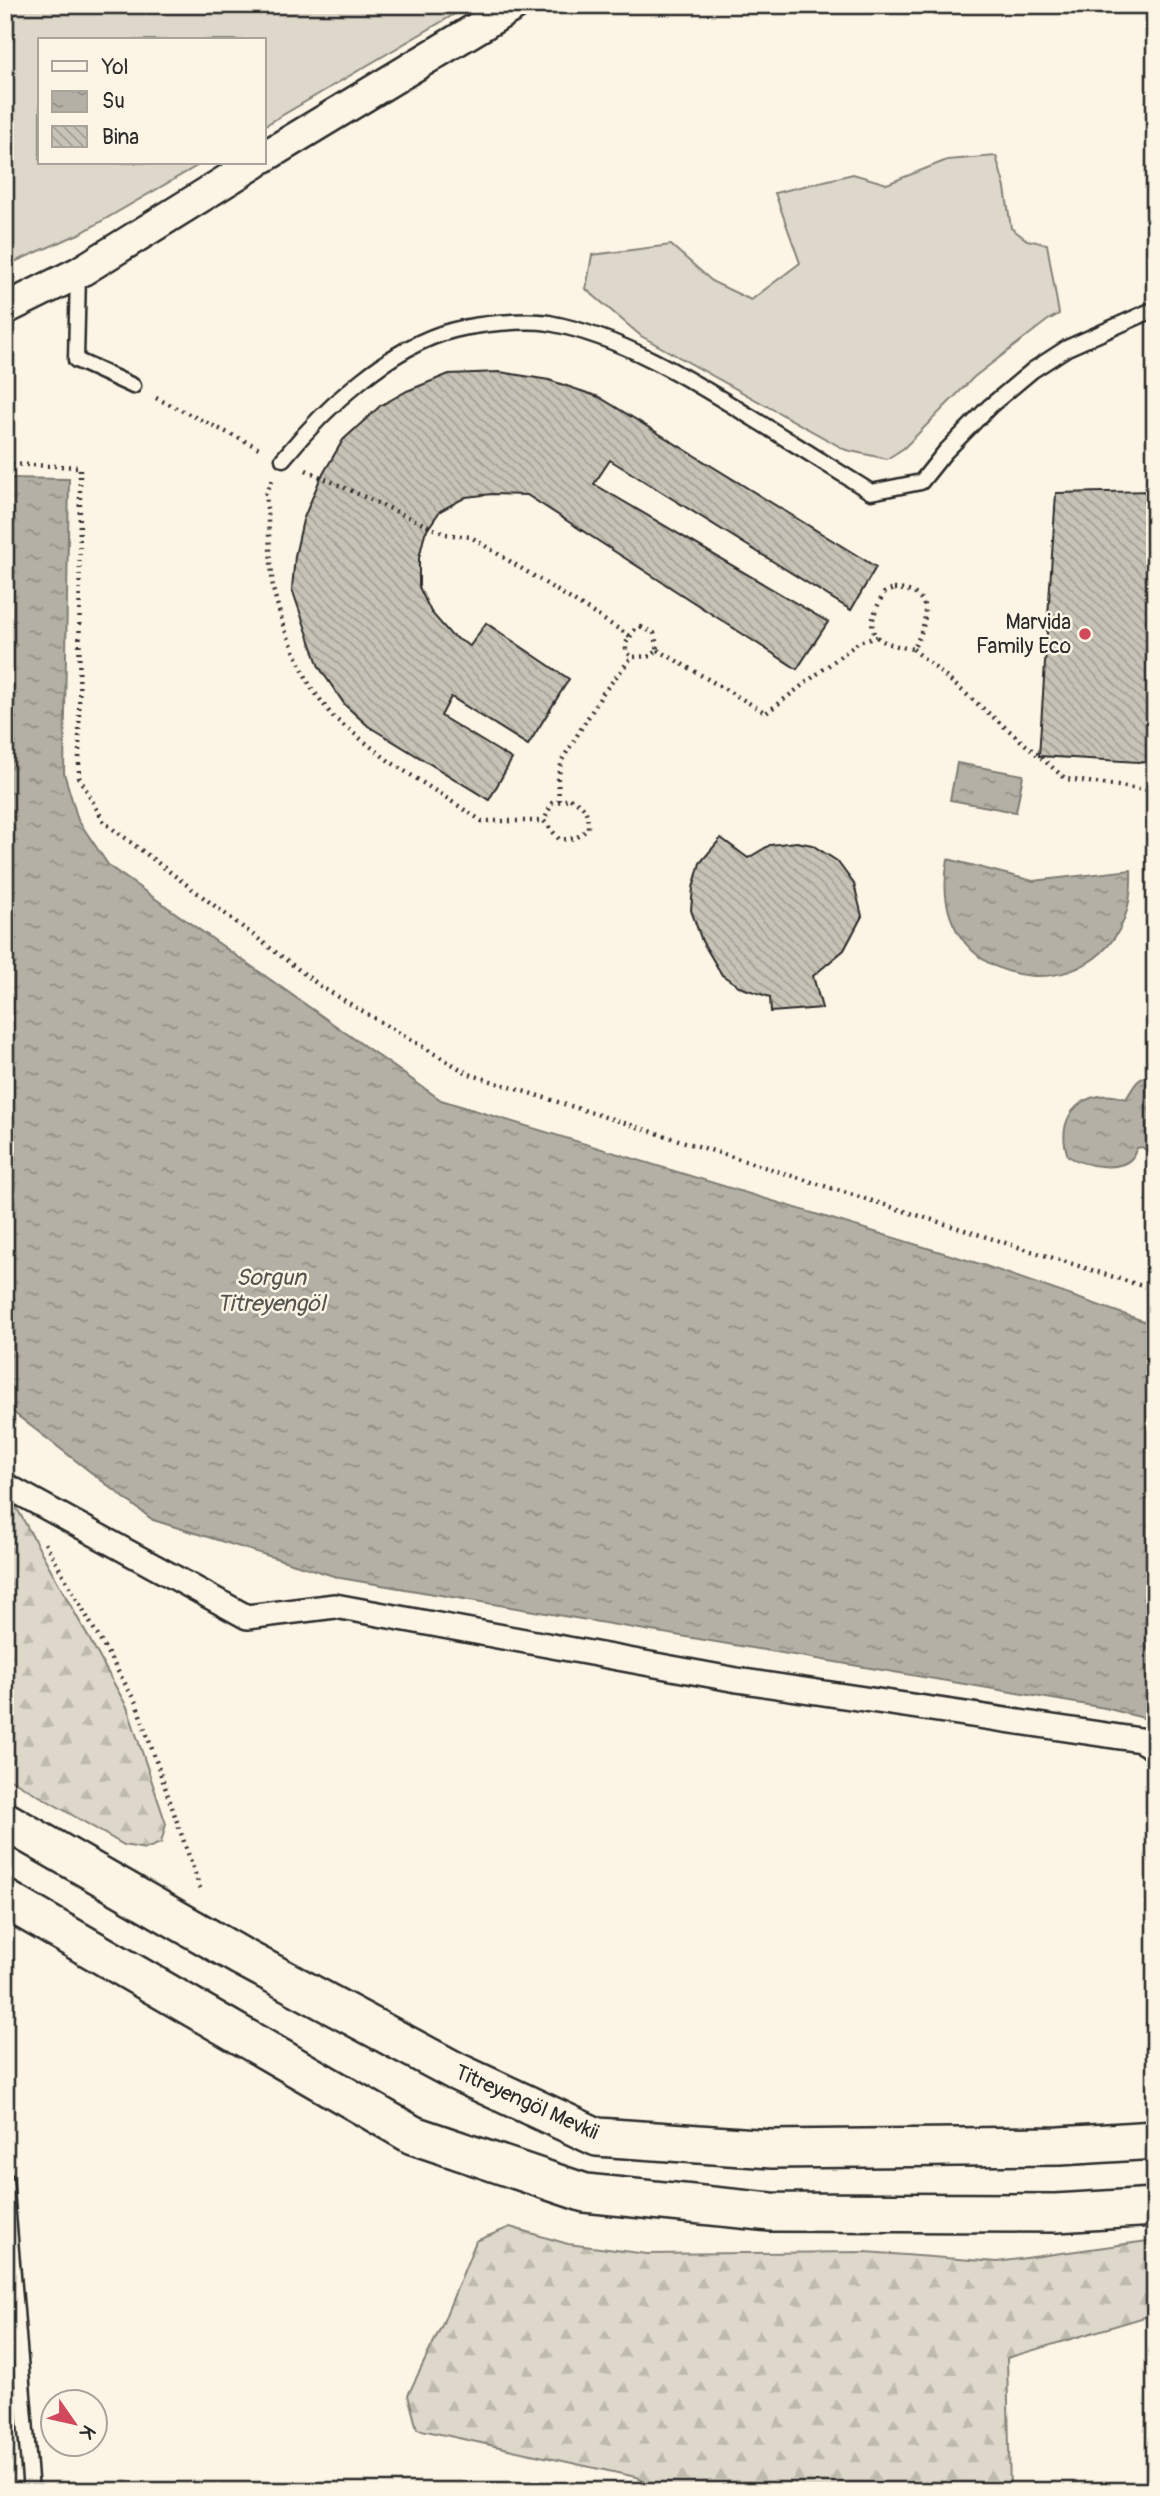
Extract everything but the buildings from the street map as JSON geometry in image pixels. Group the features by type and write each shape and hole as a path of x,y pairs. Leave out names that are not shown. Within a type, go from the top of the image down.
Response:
{"street":[{"path":"266,156 515,5"},
{"path":"5,309 78,274 253,164"},
{"path":"11,1488 247,1617 335,1606 737,1680 1140,1740 1155,1749"},
{"name":"Titreyengöl Mevkii","path":"5,1821 240,1956 455,2071 597,2137 772,2149 1060,2146 1155,2140"},
{"path":"5,1899 413,2135 585,2193 771,2212 1056,2213 1155,2207"}],"lane":[{"path":"78,274 76,360 133,386"},
{"path":"282,459 309,427 346,393 380,367 417,345 451,330 479,325 545,323 615,343 698,384 871,492 921,482 945,452 990,406 1033,370 1067,348 1155,309"},
{"path":"5,2179 31,2491"}],"path":[{"path":"133,386 445,534 471,537 630,636"},
{"path":"282,459 265,494 273,589 287,637 310,686 333,717 358,738 482,821 544,821"},
{"path":"5,464 80,467 79,777 104,822 323,988 469,1074 1155,1290"},
{"path":"913,649 925,625 923,602 905,590 894,589 884,593 871,616 871,626 877,637 887,644 913,649 1066,779 1155,791"},
{"path":"632,657 626,651 630,636 635,629 641,627 649,630 654,634 658,650 766,713 859,642 877,637"},
{"path":"559,801 558,779 562,761 603,693 632,657 650,656 658,650"},
{"path":"570,799 580,803 588,816 588,828 580,837 559,839 544,821 552,803 570,799"},
{"path":"11,1488 136,1703 204,1899"}],"green space":[{"path":"5,5 470,5 266,125 266,38 38,38 38,164 200,164 81,233 5,266"},
{"path":"996,156 1005,188 1011,228 1027,240 1047,244 1059,314 974,377 904,448 887,459 846,450 641,336 586,289 592,255 671,245 713,282 751,300 800,263 775,193 853,174 887,184 947,160"},
{"path":"5,1498 14,1503 127,1707 166,1824 161,1843 145,1849 124,1845 5,1776"},
{"path":"510,2227 568,2244 647,2254 866,2252 997,2262 1155,2240 1155,2314 1007,2358 1010,2491 661,2491 636,2477 417,2429 408,2395 442,2325 476,2241"}],"water":[{"name":"Sorgun Titreyengöl","path":"5,478 69,479 64,773 78,820 109,866 441,1100 980,1264 1155,1325 1155,1721 1105,1708 340,1578 153,1520 5,1406"},
{"path":"957,763 1023,775 1016,812 950,800"},
{"path":"948,859 1033,881 1131,870 1124,919 1101,953 1069,971 1032,976 995,966 966,944 948,908"},
{"path":"1151,1075 1155,1076 1155,1157 1142,1147 1137,1148 1126,1163 1110,1166 1091,1165 1068,1156 1065,1128 1076,1107 1098,1096 1126,1099 1139,1081"}],"place":[{"name":"Marvida Family Eco","path":"1085,634"}]}
